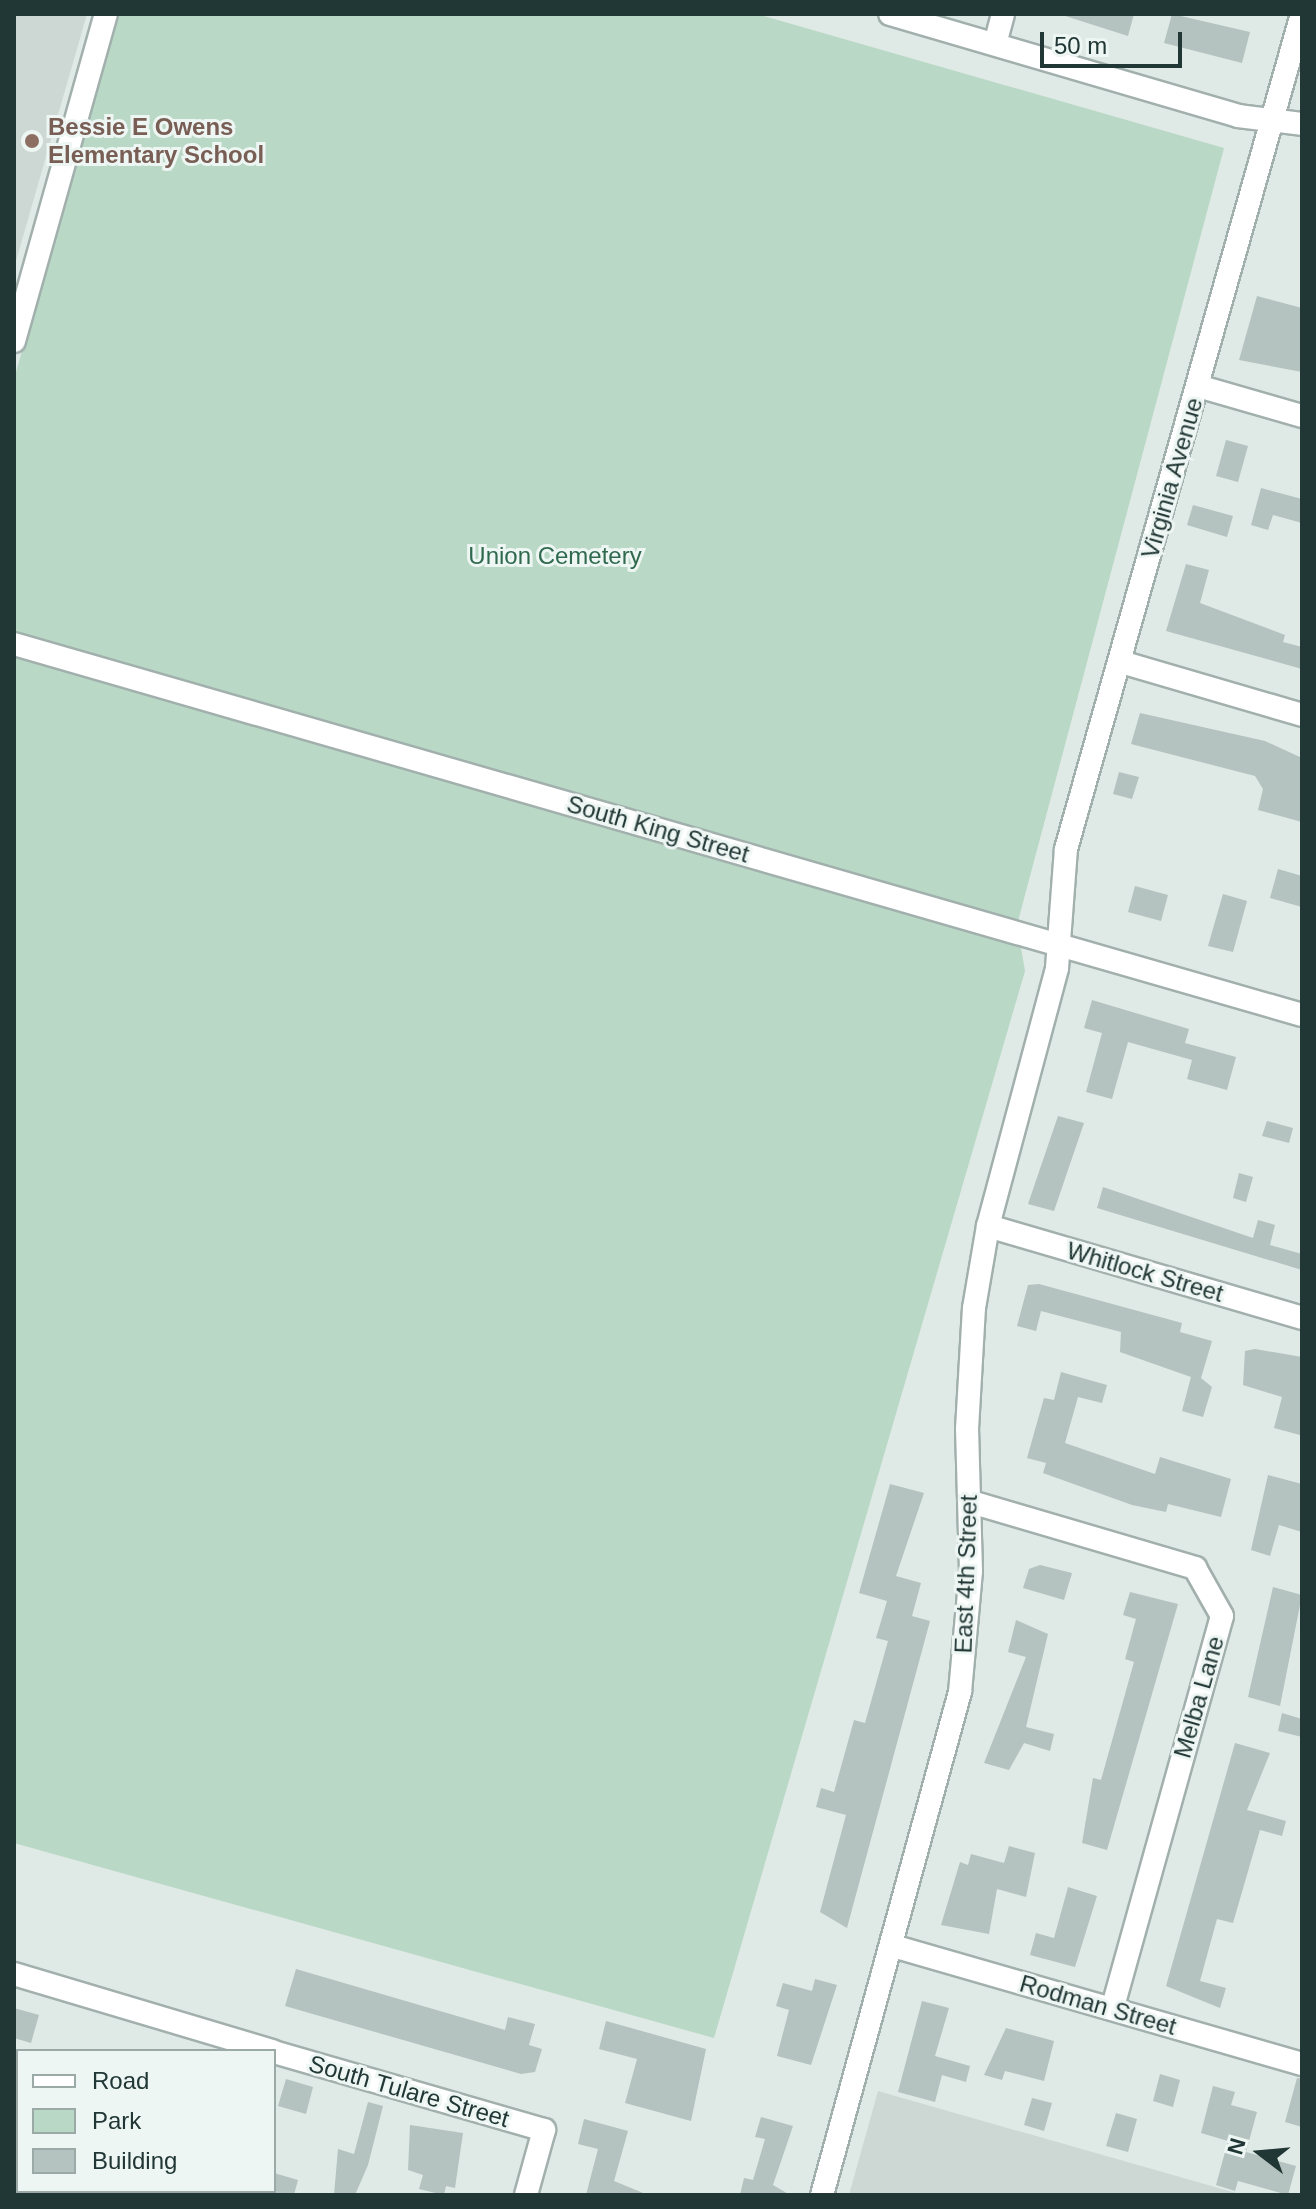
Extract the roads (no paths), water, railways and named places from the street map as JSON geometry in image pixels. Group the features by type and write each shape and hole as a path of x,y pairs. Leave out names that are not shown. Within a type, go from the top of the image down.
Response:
{"street":[{"path":"14,341 106,14"},
{"path":"890,14 1273,120 1302,124"},
{"path":"995,44 1003,14"},
{"name":"Virginia Avenue","path":"1058,945 1066,849 1302,14"},
{"path":"1198,386 1302,416"},
{"name":"South King Street","path":"14,644 1302,1015"},
{"path":"1121,662 1302,715"},
{"name":"East 4th Street","path":"822,2195 893,1946 960,1692 971,1502 968,1368 988,1226 1058,945"},
{"name":"Whitlock Street","path":"988,1226 1302,1318"},
{"name":"Melba Lane","path":"971,1502 1195,1568 1222,1616 1112,2009"},
{"name":"Rodman Street","path":"893,1946 1302,2064"},
{"name":"South Tulare Street","path":"14,1974 237,2046 259,2049"},
{"name":"South Tulare Street","path":"276,2052 544,2130 526,2195"}],"place":[{"name":"Bessie E Owens Elementary School","path":"32,141"}],"park label":[{"name":"Union Cemetery","path":"555,556"}]}
